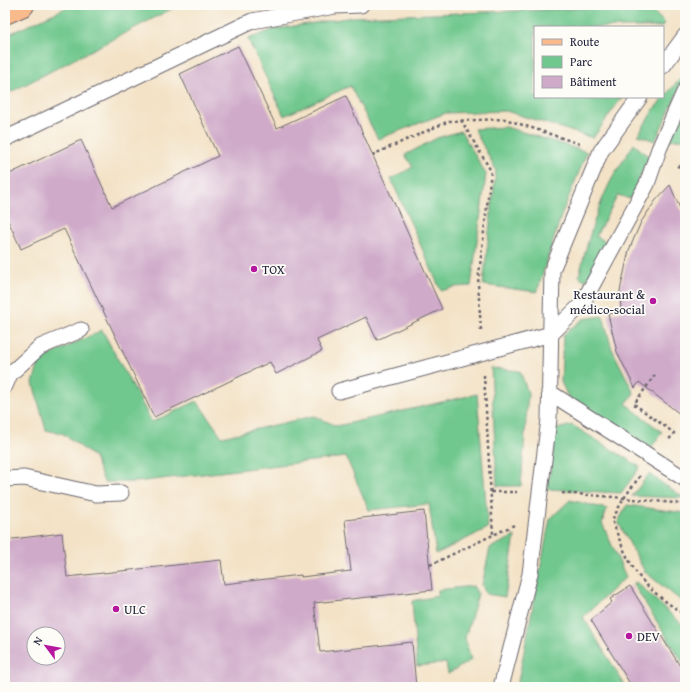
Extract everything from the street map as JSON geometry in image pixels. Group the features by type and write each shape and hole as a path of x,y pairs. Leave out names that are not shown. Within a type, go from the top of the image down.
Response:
{"main road":[{"path":"5,13 23,5"}],"lane":[{"path":"5,139 252,21 335,6 361,5"},
{"path":"664,65 685,36"},
{"path":"339,391 551,334 582,304 586,297 647,184 659,149 685,90"},
{"path":"501,687 530,574 540,493 549,419 552,270 601,151 639,98"},
{"path":"5,386 10,374 40,347 81,330"},
{"path":"549,392 685,479"},
{"path":"5,478 24,478 96,494 121,493"}],"path":[{"path":"372,155 449,120 505,119 601,151"},
{"path":"461,120 491,171 478,283 494,534"},
{"path":"655,375 634,404 674,433 624,498 612,520 623,550 639,576 665,602 685,615"},
{"path":"491,492 563,494 685,504"},
{"path":"430,565 537,513 563,494"}],"green space":[{"path":"72,5 179,5 5,95 5,36"},
{"path":"647,6 664,22 662,26 534,26 534,98 621,98 593,138 506,111 446,113 378,139 350,86 284,116 248,39 275,29 353,17"},
{"path":"685,73 685,77 655,141 638,135 654,109"},
{"path":"685,107 685,139 668,140"},
{"path":"506,127 587,152 561,216 537,292 483,285 496,170 474,129"},
{"path":"461,131 486,174 484,190 471,286 454,287 441,291 391,179 413,167 405,155 437,138"},
{"path":"634,144 649,157 630,199 618,195 596,236 608,243 586,281 579,276 598,210 615,173"},
{"path":"603,316 612,349 634,393 626,404 662,432 651,448 568,397 561,382 563,335 583,319"},
{"path":"102,330 152,422 197,401 222,437 314,416 337,426 477,394 488,528 436,554 429,504 369,510 346,457 136,482 104,482 94,457 64,434 46,430 33,383 40,360"},
{"path":"491,368 520,371 528,393 521,486 497,486"},
{"path":"572,425 640,467 621,493 547,489 557,429"},
{"path":"649,474 684,498 632,496"},
{"path":"570,500 607,509 602,523 626,577 583,617 626,687 517,687 550,519"},
{"path":"627,505 685,513 685,604 645,572 618,522"},
{"path":"515,536 505,597 486,594 482,585 490,548"},
{"path":"636,582 685,627 685,666 633,584"},
{"path":"473,586 478,594 465,638 471,660 448,674 446,663 417,666 412,601 438,596 438,590"}],"building":[{"name":"TOX","path":"238,46 277,128 346,96 442,309 377,340 366,317 317,340 322,351 276,374 270,362 154,417 64,229 21,249 5,214 5,176 81,140 112,207 218,156 180,74"},
{"name":"Restaurant & médico-social","path":"670,185 685,220 685,418 639,382 635,388 617,352 608,314 621,312 620,291 629,250 641,222 656,200"},
{"path":"424,511 432,590 314,603 320,652 412,642 416,687 5,687 5,540 62,533 67,577 221,560 224,584 351,571 345,520"},
{"name":"DEV","path":"630,586 685,674 685,687 632,687 591,620 612,602 610,599"}],"place":[{"name":"TOX","path":"254,269"},
{"name":"Restaurant & médico-social","path":"653,301"},
{"name":"ULC","path":"116,609"},
{"name":"DEV","path":"629,636"}]}
